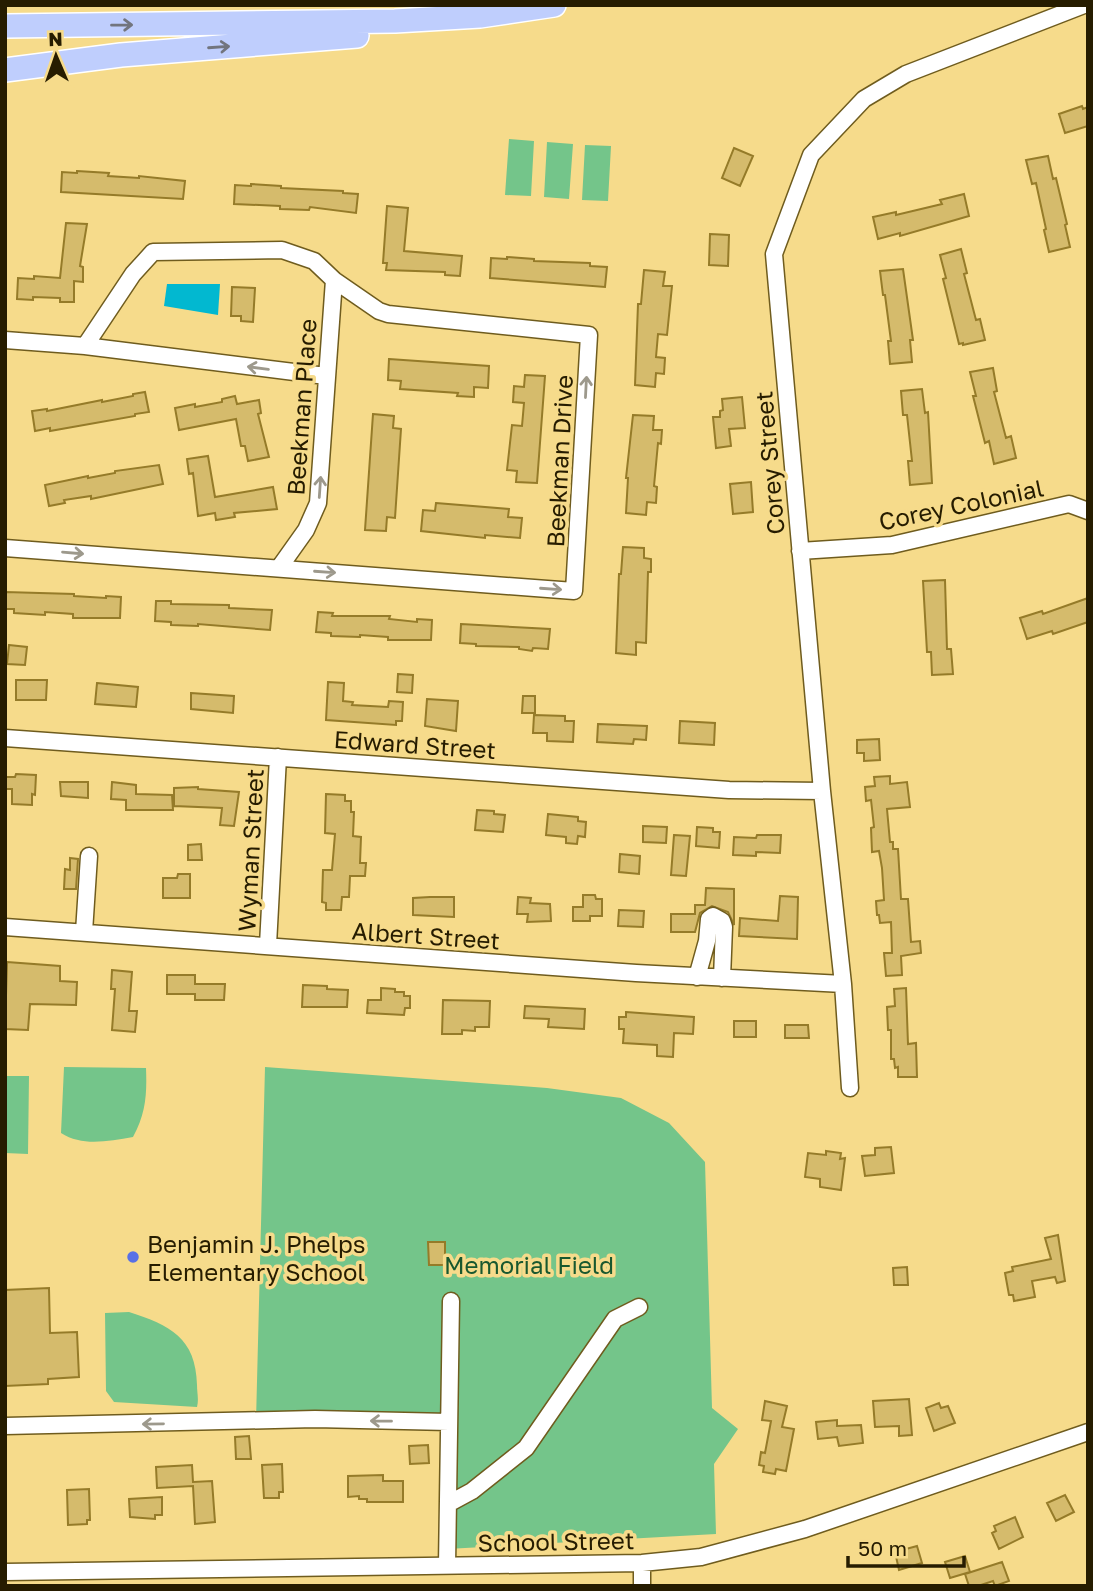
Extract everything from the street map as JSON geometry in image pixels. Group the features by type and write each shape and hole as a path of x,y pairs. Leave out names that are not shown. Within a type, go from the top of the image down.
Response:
{"highway":[{"path":"5,70 121,55 399,32 446,26 554,5"},
{"path":"5,26 366,22 451,19 507,13"}],"street":[{"name":"Corey Street","path":"850,1088 844,985 822,791 774,254 811,155 864,99 906,74 1084,5"},
{"name":"Beekman Drive","path":"5,548 574,591 589,335 388,314 334,280 314,261 282,250 153,251 133,274 85,346"},
{"name":"Beekman Place","path":"279,568 306,530 318,503 334,280"},
{"path":"5,340 85,346 326,376"},
{"name":"Corey Colonial","path":"800,551 892,545 1069,504 1088,510"},
{"name":"Edward Street","path":"5,737 729,790 822,791"},
{"name":"Wyman Street","path":"268,945 278,757"},
{"path":"84,932 89,856"},
{"path":"697,977 707,941 709,919 713,916 722,921 724,927 722,978"},
{"name":"Albert Street","path":"5,927 697,977 844,985"},
{"path":"447,1566 451,1301"},
{"path":"448,1504 472,1491 526,1448 615,1318 639,1307"},
{"path":"5,1426 315,1419 449,1422"},
{"name":"School Street","path":"5,1572 154,1578 447,1566 642,1563 701,1557 805,1529 1088,1432"},
{"path":"642,1563 642,1586"}],"green space":[{"path":"509,139 534,141 531,196 505,195"},
{"path":"547,142 573,144 569,199 544,197"},
{"path":"585,145 611,146 608,201 582,200"},
{"path":"64,1067 146,1068 145,1103 133,1137 87,1141 61,1133"},
{"name":"Memorial Field","path":"265,1067 547,1088 621,1098 669,1123 705,1162 712,1408 738,1429 714,1464 716,1534 447,1549 449,1422 256,1421"},
{"path":"5,1076 29,1076 28,1154 5,1153"},
{"path":"129,1312 168,1328 186,1345 195,1369 197,1407 114,1402 106,1391 105,1313"}],"water":[{"path":"167,284 220,284 218,315 164,306"}],"building":[{"path":"1082,106 1083,109 1088,107 1088,126 1065,133 1059,114"},
{"path":"734,148 753,156 740,186 722,178"},
{"path":"1048,156 1053,179 1056,178 1070,247 1049,252 1036,183 1032,184 1026,160"},
{"path":"62,172 109,173 108,176 185,181 183,199 61,192"},
{"path":"251,184 358,194 356,213 310,207 309,210 280,209 280,206 234,204 235,185"},
{"path":"964,194 969,216 900,236 900,233 878,239 873,217 896,212 896,215 942,204 940,200"},
{"path":"387,206 408,208 404,251 462,256 460,276 445,275 445,272 386,270 387,263 383,263"},
{"path":"66,223 87,224 80,266 83,267 83,282 74,281 74,302 60,302 60,298 17,299 18,278 60,278"},
{"path":"710,234 729,235 728,266 709,265"},
{"path":"961,249 967,273 964,274 976,320 980,319 985,340 963,345 959,344 940,255"},
{"path":"491,258 590,263 590,266 607,267 605,287 490,278"},
{"path":"903,269 913,340 910,340 912,362 890,364 888,341 891,341 880,271"},
{"path":"644,270 665,272 663,286 672,286 667,335 658,334 656,357 665,358 664,374 656,373 655,387 635,385 638,304 641,304"},
{"path":"232,287 255,288 253,322 241,321 241,316 231,316"},
{"path":"389,359 489,366 488,388 474,387 474,397 457,396 458,393 400,389 401,381 388,380"},
{"path":"993,368 997,391 994,392 1006,438 1011,436 1016,458 994,464 989,441 985,443 970,372"},
{"path":"525,375 545,376 537,483 516,482 517,471 507,470 512,425 522,426 524,403 513,402 514,386 524,387"},
{"path":"922,389 925,413 928,412 932,483 910,485 908,461 912,461 907,415 903,415 901,391"},
{"path":"145,392 149,412 50,431 50,428 35,431 32,411 102,402"},
{"path":"235,396 237,404 259,400 261,413 258,414 269,457 248,461 245,446 241,446 236,419 179,430 175,408 222,402 222,399"},
{"path":"742,397 745,428 729,429 731,446 716,448 713,417 720,417 720,411 723,410 722,399"},
{"path":"373,414 394,416 393,428 401,429 395,518 387,517 386,531 365,530"},
{"path":"633,415 654,416 653,430 662,430 661,444 658,443 654,486 657,487 656,503 647,502 646,515 626,513 626,478"},
{"path":"208,456 215,497 273,487 277,509 234,513 235,517 216,520 215,513 198,516 193,473 189,474 187,459"},
{"path":"159,465 163,484 91,499 91,496 64,500 65,503 49,506 45,485"},
{"path":"751,482 753,512 733,514 730,484"},
{"path":"436,503 509,509 508,517 522,518 520,538 485,535 485,538 421,531 423,510 435,511"},
{"path":"623,547 644,548 644,558 651,559 651,572 648,572 646,643 636,642 636,655 616,653 619,574"},
{"path":"945,580 947,649 951,649 953,674 932,675 931,652 927,652 923,581"},
{"path":"5,592 121,597 120,618 73,618 73,614 45,612 45,615 14,613 14,609 5,609"},
{"path":"1088,598 1088,622 1053,634 1052,631 1027,639 1020,618 1042,611 1043,614"},
{"path":"156,601 272,610 270,630 198,624 171,625 171,622 155,621"},
{"path":"318,612 333,613 332,616 390,616 389,619 417,622 417,619 432,620 431,640 388,640 388,637 360,635 331,636 331,633 316,632"},
{"path":"461,624 550,629 548,649 533,648 532,651 519,647 460,643"},
{"path":"9,645 27,647 25,665 7,664"},
{"path":"398,674 413,675 412,693 397,692"},
{"path":"16,680 47,680 46,700 16,700"},
{"path":"328,682 344,683 343,701 353,702 352,705 388,707 389,701 403,702 402,721 396,721 396,725 326,720"},
{"path":"97,683 138,687 136,707 95,704"},
{"path":"191,693 234,696 233,713 191,709"},
{"path":"523,696 535,696 535,713 522,713"},
{"path":"427,699 458,701 456,731 425,726"},
{"path":"534,715 565,716 565,721 574,721 573,742 547,741 547,733 533,733"},
{"path":"680,721 715,723 714,745 679,743"},
{"path":"598,724 647,726 646,740 634,739 633,744 597,742"},
{"path":"879,739 880,760 864,761 864,753 857,753 857,740"},
{"path":"16,774 36,775 32,805 12,804 12,789 5,789 5,777 15,777"},
{"path":"890,776 890,784 907,782 910,807 887,809 890,842 893,842 893,849 898,849 901,899 908,899 911,942 920,941 921,953 901,956 902,975 886,976 884,953 892,953 891,922 880,923 877,915 876,901 884,900 882,868 879,851 872,852 871,828 874,827 871,800 866,801 865,787 875,786 874,777"},
{"path":"60,782 88,782 88,798 61,796"},
{"path":"112,782 136,785 136,794 172,795 173,810 126,810 126,800 111,799"},
{"path":"198,787 239,792 234,826 220,825 222,808 174,806 174,788"},
{"path":"326,794 345,795 345,801 351,801 351,812 354,812 353,836 361,837 360,863 366,863 365,876 350,876 349,897 342,897 341,910 326,910 326,903 322,902 323,870 332,870 335,834 325,833"},
{"path":"477,810 505,815 503,832 475,830"},
{"path":"548,814 578,817 578,821 586,822 585,837 578,836 577,844 566,843 566,837 546,835"},
{"path":"643,826 667,827 666,843 643,842"},
{"path":"697,827 713,828 713,832 720,832 719,848 696,846"},
{"path":"674,835 690,836 686,876 671,875"},
{"path":"757,835 781,835 780,853 733,855 734,837 756,838"},
{"path":"201,844 202,860 188,860 188,845"},
{"path":"620,854 640,856 639,874 619,872"},
{"path":"70,858 78,859 76,889 64,889 65,869 70,870"},
{"path":"178,874 190,874 190,898 163,898 163,878 177,878"},
{"path":"706,888 734,889 734,925 728,912 712,906 700,913 695,932 671,932 671,914 695,914 695,905 705,905"},
{"path":"583,895 595,895 596,899 602,899 602,916 590,916 590,921 573,921 573,907 583,907"},
{"path":"780,896 798,897 797,939 739,936 740,918 778,921"},
{"path":"454,897 454,917 413,915 413,898"},
{"path":"518,897 531,898 530,903 550,904 551,921 527,922 528,914 517,914"},
{"path":"619,910 644,911 643,927 618,926"},
{"path":"7,962 60,966 60,981 77,982 76,1005 30,1004 28,1030 5,1029"},
{"path":"112,970 132,972 129,1011 137,1011 135,1032 112,1030 115,989 111,989"},
{"path":"167,975 195,975 195,984 225,984 224,1000 195,1000 195,994 167,994"},
{"path":"303,985 348,990 347,1007 302,1007"},
{"path":"381,988 395,989 395,992 404,992 404,996 410,996 410,1008 405,1008 404,1015 367,1013 368,1000 381,1000"},
{"path":"906,988 908,1044 916,1043 917,1077 898,1077 898,1067 895,1068 894,1059 891,1059 891,1030 888,1030 887,1007 895,1006 894,989"},
{"path":"443,1000 490,1001 489,1027 475,1027 475,1031 462,1030 462,1034 442,1034"},
{"path":"525,1006 585,1009 584,1029 548,1027 549,1019 524,1018"},
{"path":"626,1012 694,1017 693,1034 674,1033 673,1057 657,1056 657,1045 623,1043 624,1029 619,1029 619,1017 626,1017"},
{"path":"734,1021 756,1021 756,1037 734,1037"},
{"path":"785,1025 808,1025 809,1038 785,1038"},
{"path":"891,1147 894,1173 865,1176 862,1156 875,1155 875,1148"},
{"path":"826,1151 841,1153 840,1159 845,1158 841,1190 820,1187 820,1179 805,1177 808,1153 826,1155"},
{"path":"1058,1235 1065,1281 1057,1283 1055,1277 1032,1281 1035,1297 1014,1301 1013,1295 1009,1295 1005,1273 1013,1271 1012,1267 1051,1259 1045,1238"},
{"path":"428,1242 445,1242 445,1265 429,1265"},
{"path":"907,1267 908,1285 894,1285 893,1268"},
{"path":"49,1288 50,1333 77,1332 79,1377 48,1379 48,1384 5,1386 5,1290"},
{"path":"909,1399 912,1435 899,1436 899,1426 875,1427 873,1401"},
{"path":"765,1401 787,1406 782,1427 794,1429 786,1471 776,1469 775,1474 763,1472 764,1466 759,1465 761,1452 765,1453 771,1421 762,1420"},
{"path":"939,1403 941,1408 948,1406 955,1423 934,1431 926,1408"},
{"path":"837,1420 837,1426 861,1425 863,1443 839,1446 837,1437 818,1439 816,1422"},
{"path":"249,1436 251,1459 236,1459 235,1437"},
{"path":"428,1445 429,1463 410,1464 409,1446"},
{"path":"282,1464 283,1492 279,1492 279,1498 264,1498 262,1465"},
{"path":"192,1465 193,1482 212,1481 215,1522 195,1524 193,1486 157,1488 156,1467"},
{"path":"383,1475 383,1481 403,1481 403,1502 367,1502 367,1499 359,1499 359,1496 348,1497 348,1476"},
{"path":"89,1489 90,1520 87,1520 87,1524 68,1525 67,1490"},
{"path":"1065,1495 1074,1512 1056,1521 1047,1503"},
{"path":"162,1497 162,1515 155,1515 155,1519 130,1517 129,1499"},
{"path":"1015,1517 1023,1537 999,1549 992,1533 996,1531 994,1526"},
{"path":"917,1546 922,1563 899,1570 895,1552"},
{"path":"965,1556 970,1572 950,1578 945,1562"},
{"path":"1002,1562 1009,1581 995,1586 993,1581 969,1586 965,1574"}],"place":[{"name":"Benjamin J. Phelps Elementary School","path":"133,1257"}]}
